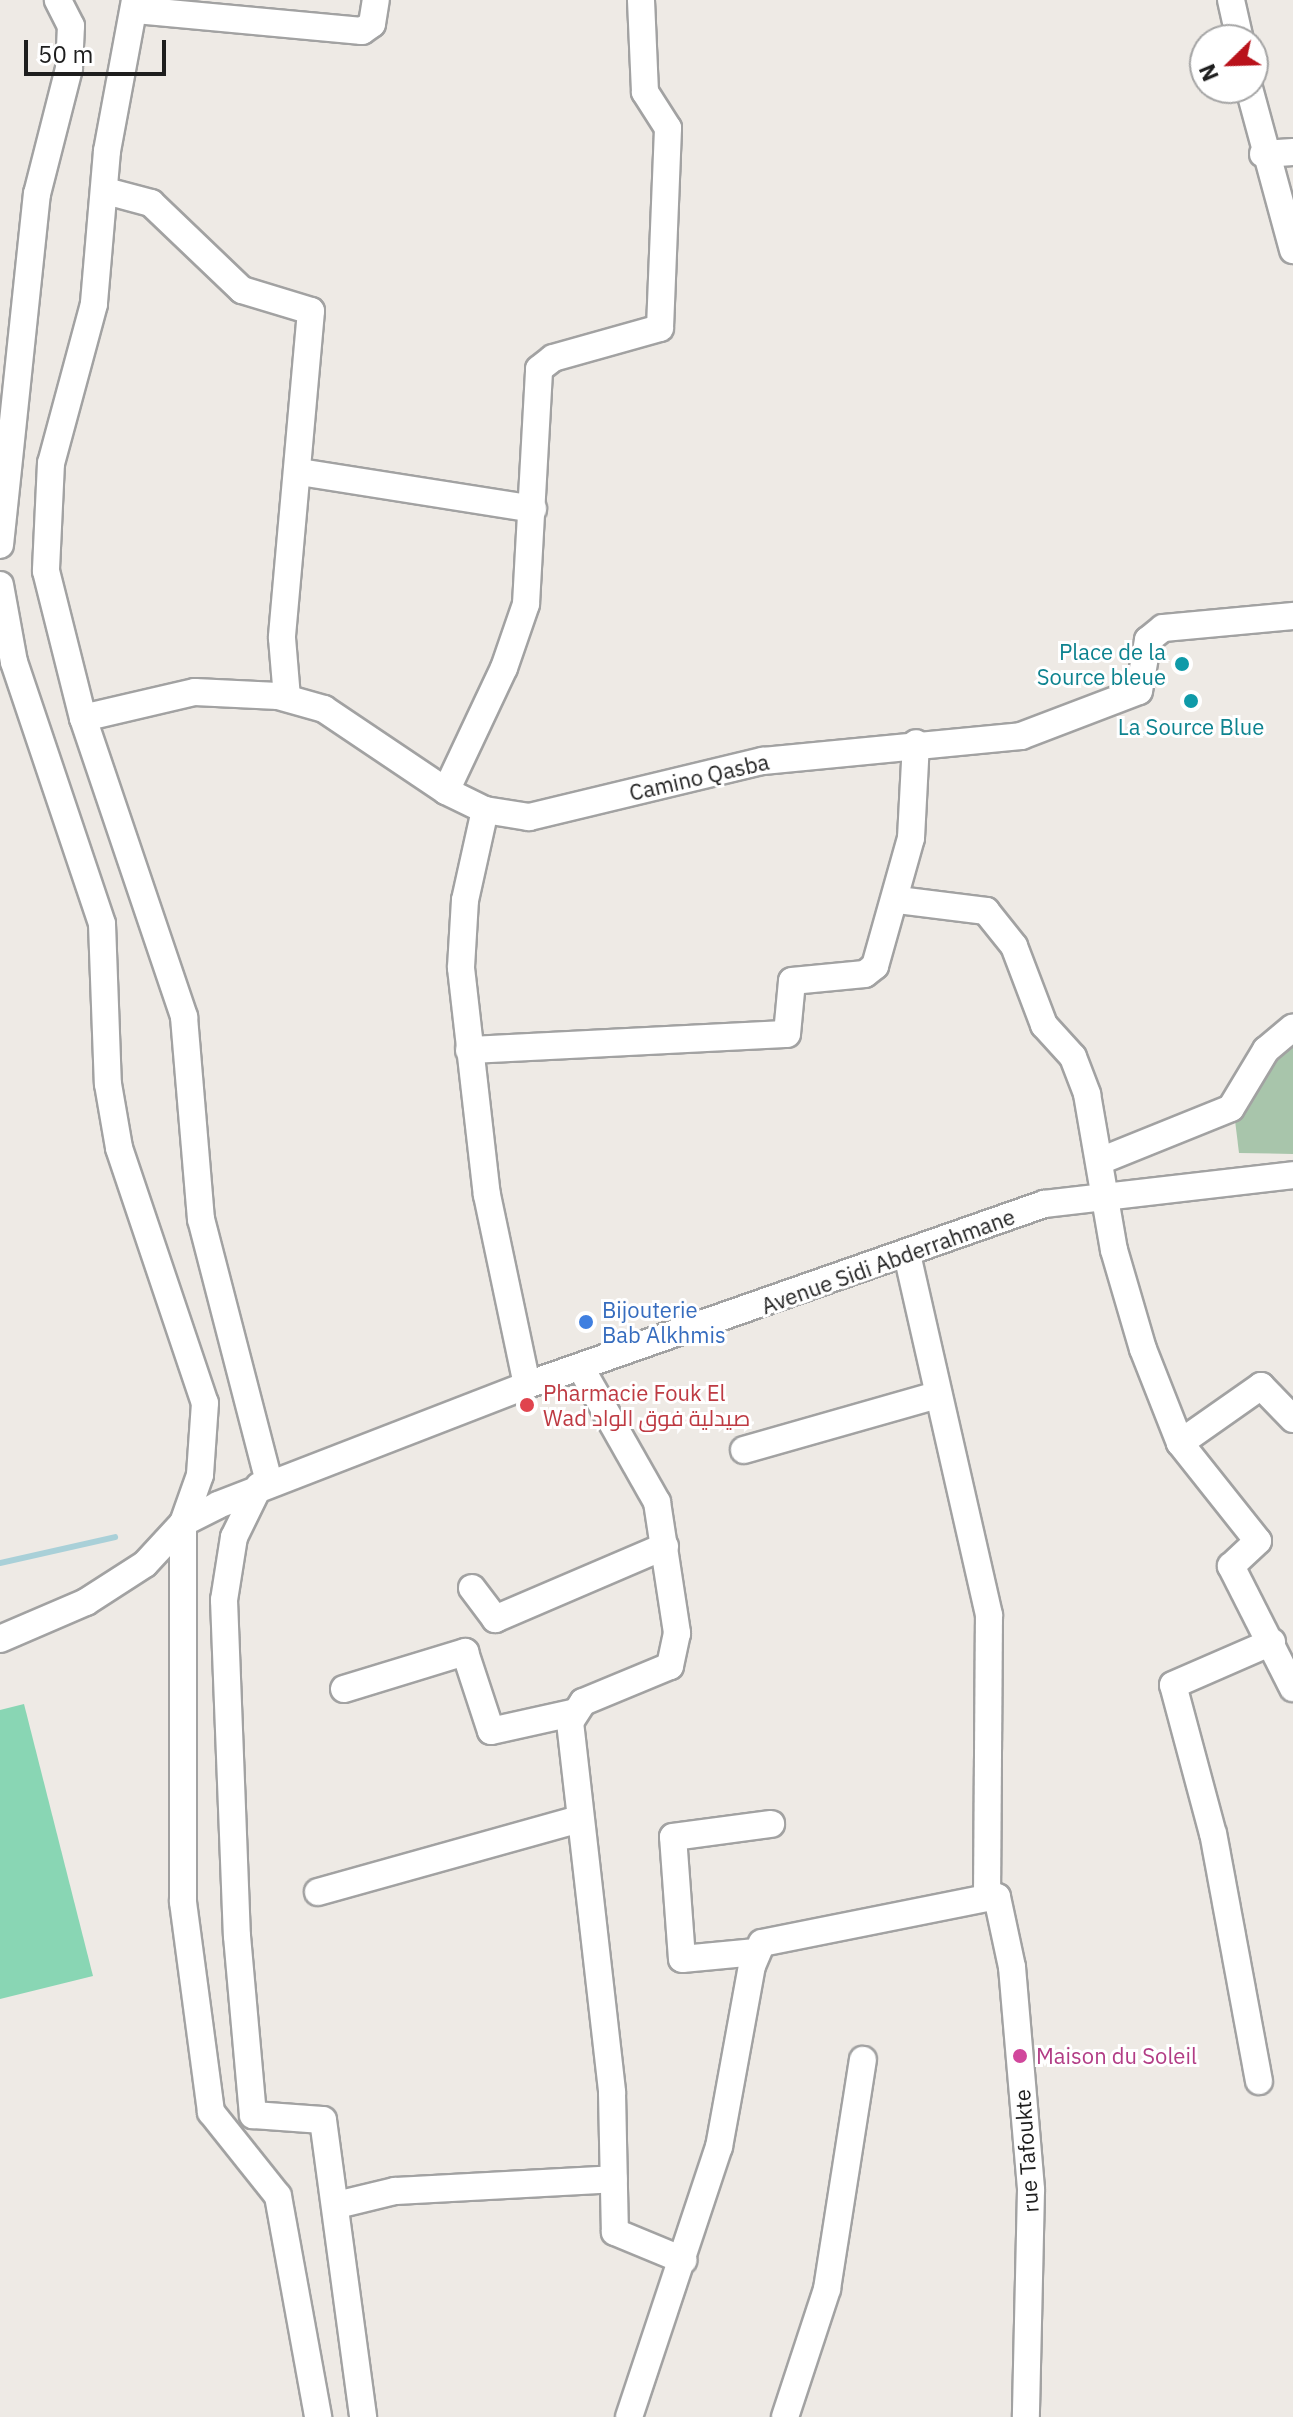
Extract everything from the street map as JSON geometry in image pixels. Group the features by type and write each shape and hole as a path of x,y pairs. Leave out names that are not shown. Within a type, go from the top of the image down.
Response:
{"street":[{"path":"0,545 37,194 69,68 71,26 58,0"},
{"path":"363,2417 337,2205 323,2120 253,2115 224,1600 234,1537 264,1483 201,1219 184,1017 55,626 44,527 51,463 94,304 106,191 136,5 362,31 372,24 376,0"},
{"path":"446,791 517,634 533,561 539,369 553,358 660,328 668,128 646,100 641,0"},
{"path":"1231,0 1236,24"},
{"path":"1252,104 1263,154 1293,250"},
{"path":"1263,154 1293,152"},
{"path":"106,191 151,203 242,290 309,308 300,472 282,638 287,698"},
{"path":"300,472 533,509"},
{"path":"0,585 14,662 102,924 108,1084 119,1148 205,1403 200,1475 183,1523 180,1821 206,2093 217,2124 259,2164 278,2196 318,2417"},
{"name":"Camino Qasba","path":"83,718 195,692 287,698 324,709 446,791 485,810 553,813 717,769 916,743 1021,736 1135,694 1143,687 1148,640 1163,628 1293,616"},
{"path":"469,1050 784,1035 792,981 870,973 898,900 911,838 916,743"},
{"path":"485,810 460,937 469,1050 487,1195 527,1385"},
{"path":"898,900 971,904 1003,930 1044,1025 1073,1057 1143,1349 1180,1443 1258,1541 1231,1566 1293,1688"},
{"path":"1100,1161 1231,1108 1266,1050 1293,1027"},
{"name":"Avenue Sidi Abderrahmane","path":"183,1523 264,1483 527,1385 582,1370 1044,1204 1293,1175"},
{"path":"771,1824 673,1837 682,1959 756,1952 791,1933 987,1898 989,1615 907,1253"},
{"path":"344,1689 465,1652 491,1731 572,1713 675,1661 665,1546 644,1472 582,1370"},
{"path":"1180,1443 1261,1386 1293,1419"},
{"path":"744,1450 937,1395"},
{"path":"0,1639 86,1602 145,1564 183,1523"},
{"path":"472,1588 495,1619 665,1546"},
{"path":"1259,2081 1213,1834 1173,1685 1272,1642"},
{"path":"572,1713 580,1819 610,2065 617,2235 683,2260"},
{"path":"318,1892 580,1819"},
{"name":"rue Tafoukte","path":"987,1898 997,1897 1012,1967 1031,2190 1026,2417"},
{"path":"629,2417 683,2260 725,2121 756,1952"},
{"path":"785,2417 827,2289 863,2060"},
{"path":"337,2205 395,2191 614,2179"}],"green space":[{"path":"1293,1031 1293,1154 1239,1153 1234,1112"},
{"path":"24,1704 93,1976 0,1999 0,1710"}],"waterway":[{"path":"0,1563 115,1537"}],"place":[{"name":"Place de la Source bleue","path":"1182,664"},
{"name":"La Source Blue","path":"1191,701"},
{"name":"Bijouterie Bab Alkhmis","path":"586,1322"},
{"name":"Pharmacie Fouk El Wad صيدلية فوق الواد","path":"527,1405"},
{"name":"Maison du Soleil","path":"1020,2056"}]}
